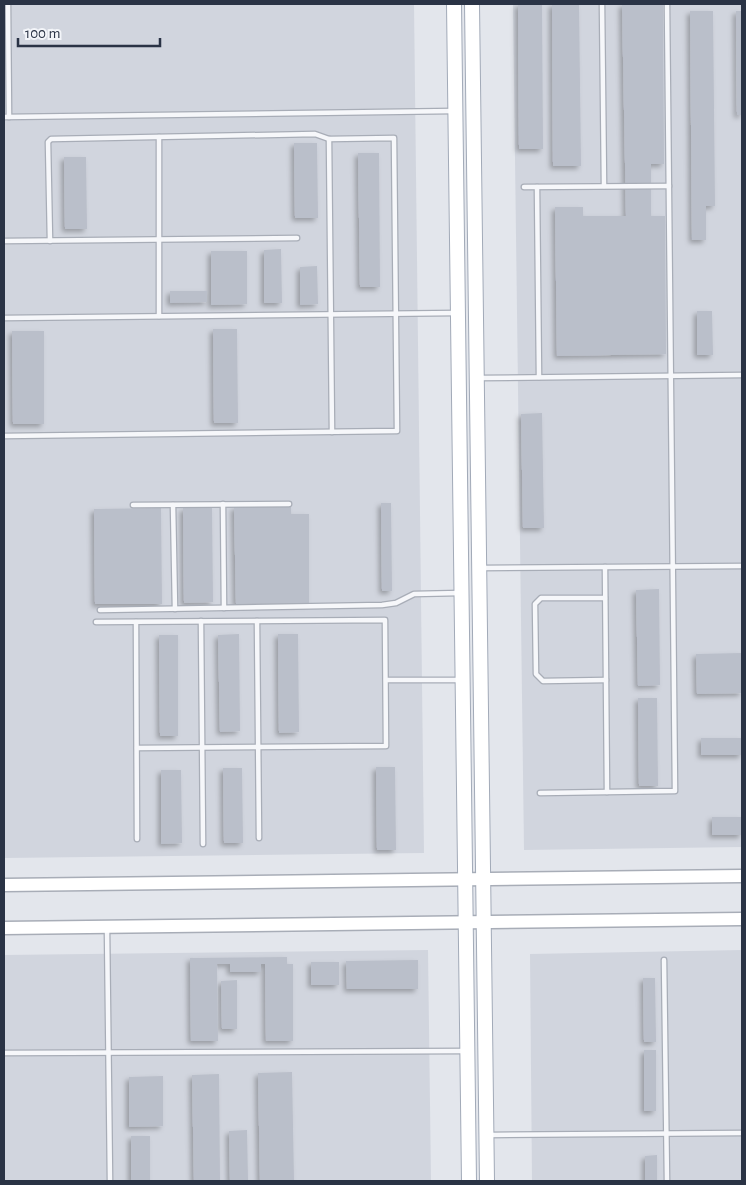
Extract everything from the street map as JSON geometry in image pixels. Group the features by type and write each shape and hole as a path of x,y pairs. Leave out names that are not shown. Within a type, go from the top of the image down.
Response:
{"main road":[{"path":"454,4 469,1181"},
{"path":"472,4 486,1181"}],"street":[{"path":"4,885 742,876"},
{"path":"4,928 742,919"}],"lane":[{"path":"8,4 6,117 456,111"},
{"path":"602,4 604,186"},
{"path":"540,793 675,791 667,4"},
{"path":"4,436 397,431 394,138 329,139 315,134 51,139 48,142 50,241"},
{"path":"159,137 159,316"},
{"path":"329,139 332,432"},
{"path":"524,187 668,186"},
{"path":"537,187 539,377"},
{"path":"4,241 297,238"},
{"path":"4,318 458,313"},
{"path":"477,378 742,375"},
{"path":"223,504 224,608"},
{"path":"133,505 289,504"},
{"path":"173,505 175,609"},
{"path":"479,568 742,566"},
{"path":"605,567 608,792"},
{"path":"100,610 382,605 396,603 414,594 462,592"},
{"path":"605,598 541,598 535,604 536,674 543,681 606,680"},
{"path":"96,622 385,620 386,746 137,748"},
{"path":"201,621 203,844"},
{"path":"258,621 259,838"},
{"path":"136,622 137,839"},
{"path":"386,680 463,680"},
{"path":"107,926 110,1181"},
{"path":"664,960 667,1181"},
{"path":"4,1053 467,1051"},
{"path":"486,1135 742,1132"}],"shaded area":[{"path":"4,4 414,4 424,853 4,858"},
{"path":"513,4 742,4 742,847 524,850"},
{"path":"428,950 431,1181 4,1181 4,955"},
{"path":"742,950 742,1181 532,1181 530,954"}],"building":[{"path":"518,4 542,4 543,149 519,149"},
{"path":"552,4 579,4 581,166 553,166"},
{"path":"622,4 663,4 664,164 651,164 651,216 665,216 666,354 557,356 555,207 583,207 583,216 626,216"},
{"path":"690,11 713,11 715,206 706,206 706,240 692,240"},
{"path":"736,11 742,11 742,115 737,115"},
{"path":"294,143 317,143 318,218 295,218"},
{"path":"358,153 379,153 380,287 360,287"},
{"path":"64,157 86,157 87,229 65,229"},
{"path":"281,249 282,303 264,303 264,250"},
{"path":"211,251 247,251 247,304 211,305"},
{"path":"317,266 318,304 300,305 300,267"},
{"path":"170,291 207,291 207,302 170,303"},
{"path":"697,311 712,311 713,355 697,355"},
{"path":"213,329 237,329 238,423 214,423"},
{"path":"12,331 44,331 44,424 13,424"},
{"path":"542,413 544,528 523,528 521,414"},
{"path":"381,503 391,503 392,591 382,591"},
{"path":"291,506 291,514 309,514 309,603 236,604 234,507"},
{"path":"161,508 162,604 95,604 94,509"},
{"path":"183,508 212,508 213,602 184,603"},
{"path":"659,589 660,685 638,686 636,590"},
{"path":"239,634 240,731 220,732 218,635"},
{"path":"278,634 298,634 299,732 279,733"},
{"path":"159,635 178,635 178,736 160,736"},
{"path":"742,653 742,693 697,694 696,654"},
{"path":"638,698 657,698 658,786 639,786"},
{"path":"701,738 742,738 742,755 701,755"},
{"path":"376,767 395,767 396,850 377,850"},
{"path":"223,768 242,768 243,843 224,843"},
{"path":"161,770 181,770 182,843 161,844"},
{"path":"712,817 742,817 742,835 712,835"},
{"path":"287,957 287,964 293,964 293,1041 266,1041 265,964 261,964 261,972 230,972 230,964 217,964 218,1041 191,1041 190,958"},
{"path":"418,960 418,989 347,989 346,961"},
{"path":"311,962 339,962 339,985 311,985"},
{"path":"643,978 655,978 656,1042 644,1042"},
{"path":"237,980 237,1029 222,1029 221,981"},
{"path":"644,1050 656,1050 656,1111 644,1111"},
{"path":"292,1072 294,1181 260,1181 258,1073"},
{"path":"219,1074 220,1181 194,1181 192,1075"},
{"path":"163,1076 163,1126 129,1127 129,1077"},
{"path":"247,1130 248,1181 230,1181 229,1131"},
{"path":"131,1136 150,1136 150,1181 131,1181"},
{"path":"657,1155 657,1181 645,1181 645,1156"}]}
